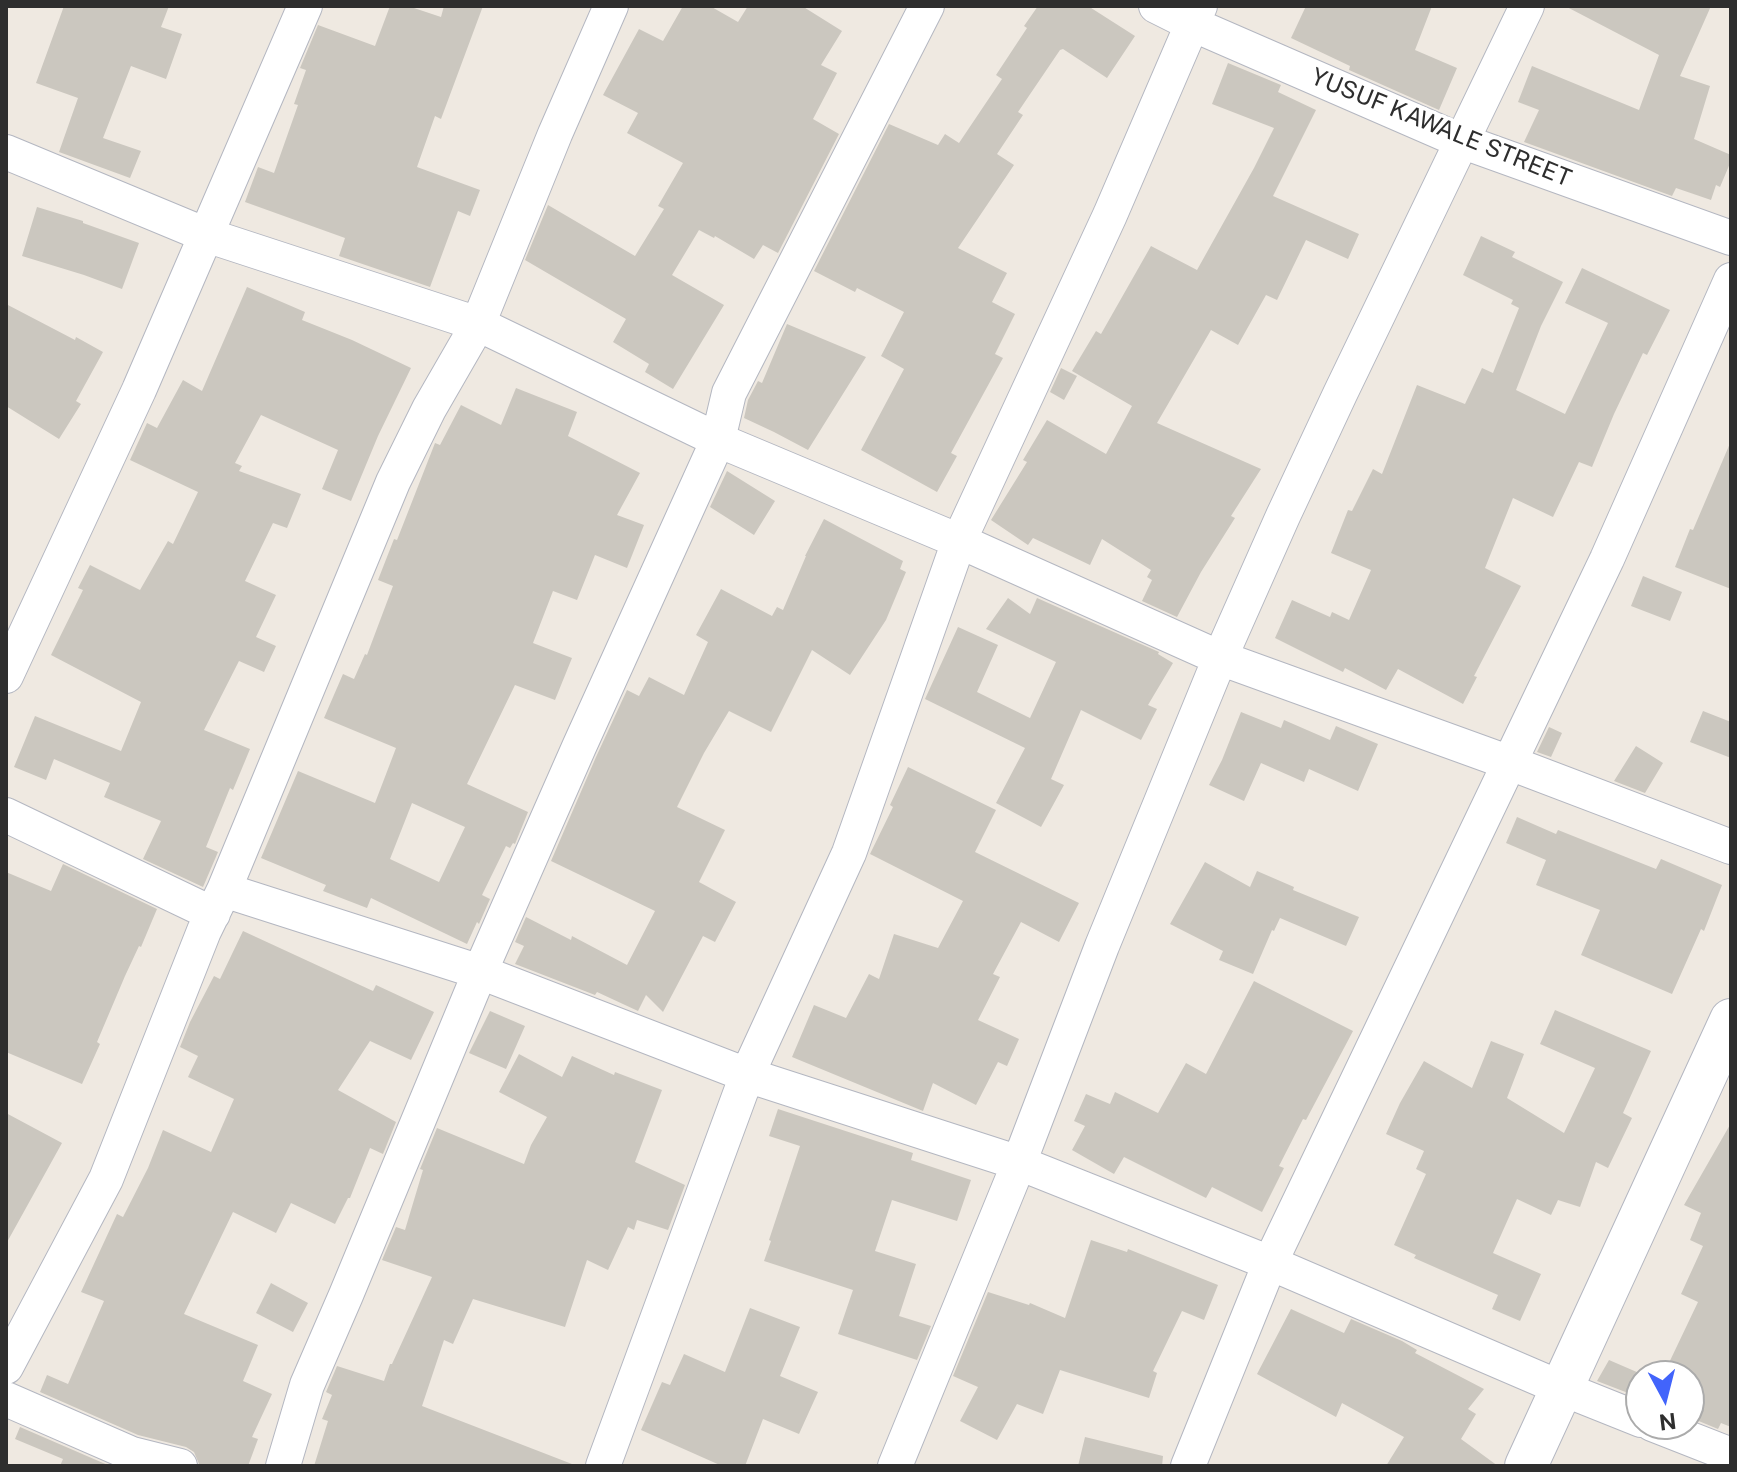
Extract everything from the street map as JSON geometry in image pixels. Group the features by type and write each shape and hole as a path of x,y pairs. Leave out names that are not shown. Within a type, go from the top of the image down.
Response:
{"street":[{"path":"6,676 139,390 305,6"},
{"path":"6,1367 106,1179 204,931 393,482 429,409 478,324 611,6"},
{"path":"283,1466 307,1385 480,972 718,440 729,393 927,6"},
{"name":"YUSUF KAWALE STREET","path":"1156,6 1196,15 1461,141 1731,238"},
{"path":"895,1466 1220,658 1295,489 1527,6"},
{"path":"603,1466 747,1075 849,853 959,541 1110,215 1196,15"},
{"path":"6,152 206,235 478,324 718,440 959,541 1220,658 1731,847"},
{"path":"1188,1466 1270,1263 1607,559 1731,280"},
{"path":"6,815 218,902 480,972 747,1075 1019,1163 1270,1263 1625,1414"},
{"path":"1526,1466 1731,1020"},
{"path":"6,1399 132,1454 180,1466"},
{"path":"1693,1440 1731,1455"}],"building":[{"path":"64,6 169,6 161,27 182,34 166,79 131,66 103,138 141,151 130,178 59,152 78,98 36,83"},
{"path":"390,6 408,6 441,17 444,6 483,6 441,119 435,116 417,167 480,190 470,216 458,211 430,287 339,256 345,238 245,202 258,167 274,173 298,105 294,104 306,70 300,68 318,25 375,46"},
{"path":"683,6 710,6 738,22 748,6 802,6 842,31 821,65 837,73 813,119 839,134 778,253 763,245 754,259 699,230 672,275 724,305 673,389 645,372 649,364 613,342 626,319 525,260 548,205 635,256 664,209 658,206 683,163 627,133 638,113 603,95 639,29 663,41"},
{"path":"1038,6 1088,6 1135,36 1107,78 1060,50 1018,112 1023,115 997,154 1014,165 958,248 1007,273 992,302 1015,314 995,354 1003,358 951,453 957,456 937,492 861,450 904,369 881,356 904,312 814,271 889,124 938,145 945,134 959,143 1002,79 996,75"},
{"path":"1306,6 1432,6 1415,50 1457,68 1439,110 1349,70 1350,66 1291,38"},
{"path":"1565,6 1711,6 1680,76 1710,86 1694,139 1731,155 1720,187 1716,185 1711,200 1676,188 1672,196 1524,142 1539,110 1518,102 1532,66 1639,110 1659,55"},
{"path":"1228,63 1281,85 1278,92 1316,110 1273,196 1359,234 1348,259 1306,240 1277,300 1266,295 1238,345 1211,330 1157,423 1261,469 1231,516 1235,518 1177,617 1142,601 1152,580 1147,577 1151,570 1102,539 1090,565 1033,538 1028,545 991,520 1027,462 1023,460 1047,420 1106,454 1132,406 1072,371 1096,331 1101,334 1151,246 1197,270 1254,168 1274,128 1212,104"},
{"path":"37,207 139,243 122,289 22,256"},
{"path":"1481,236 1515,252 1512,257 1563,282 1541,326 1516,390 1565,414 1608,323 1565,303 1582,268 1670,310 1647,355 1643,353 1592,467 1579,462 1553,517 1513,498 1485,568 1521,586 1474,676 1477,677 1463,704 1398,669 1386,690 1345,668 1343,672 1275,638 1292,600 1330,617 1332,612 1349,620 1371,570 1331,553 1348,510 1352,511 1373,469 1382,474 1417,385 1465,404 1482,368 1493,373 1519,308 1511,304 1513,300 1463,275"},
{"path":"247,287 305,312 302,320 411,368 351,501 322,489 338,450 261,415 235,463 242,466 239,471 301,494 287,528 273,523 245,581 276,595 256,637 276,646 264,672 239,661 204,730 250,749 206,847 218,852 203,887 143,859 161,821 104,797 110,783 54,759 46,780 14,767 35,716 121,751 141,702 51,655 83,590 78,588 90,565 140,590 168,541 173,544 198,492 130,460 147,423 157,428 183,380 202,391"},
{"path":"6,304 103,352 76,401 81,404 59,439 6,406"},
{"path":"787,324 866,357 808,450 744,418 748,400 758,381 762,383"},
{"path":"1061,368 1077,376 1064,400 1050,392"},
{"path":"516,388 577,412 568,436 640,473 617,515 644,525 627,568 595,555 577,600 553,591 533,643 572,658 555,700 515,685 467,784 528,812 515,844 510,848 506,846 482,895 490,899 467,944 371,898 367,908 323,891 326,885 261,858 298,771 375,803 396,748 324,718 343,674 354,679 367,655 393,586 378,580 435,443 440,445 461,405 501,425","holes":["412,803 465,827 439,882 390,859"]},
{"path":"1731,441 1731,589 1675,567"},
{"path":"727,471 775,501 754,535 710,507"},
{"path":"824,519 903,561 900,569 906,572 886,620 850,675 812,650 771,732 729,711 704,753 677,807 725,830 699,882 736,902 715,942 703,936 663,1012 646,995 638,1011 597,992 595,995 515,964 524,946 515,942 526,917 571,940 572,936 627,965 655,911 551,861 596,757 627,690 639,696 649,677 684,695 708,642 696,635 721,589 772,616 777,607 783,610"},
{"path":"1643,576 1682,592 1670,621 1631,606"},
{"path":"1008,598 1030,614 1037,598 1159,652 1173,663 1148,705 1157,709 1141,740 1081,710 1051,779 1064,785 1041,827 996,803 1025,748 925,699 958,627 998,645 977,692 1030,718 1056,662 986,629"},
{"path":"1703,711 1731,722 1731,758 1690,742"},
{"path":"1241,712 1281,728 1284,720 1330,740 1336,726 1378,744 1358,791 1309,769 1304,782 1261,763 1244,801 1209,785"},
{"path":"1549,727 1562,733 1551,757 1537,752"},
{"path":"1636,746 1663,763 1645,793 1614,781"},
{"path":"908,767 996,810 975,852 1079,903 1059,942 1021,922 993,974 1000,977 978,1020 1019,1039 1007,1066 998,1062 976,1105 933,1083 923,1111 792,1057 814,1005 846,1018 869,974 879,979 894,934 938,948 963,901 870,854"},
{"path":"1517,817 1656,869 1661,859 1722,885 1704,931 1701,929 1672,994 1581,955 1600,910 1536,885 1546,860 1506,843"},
{"path":"1205,862 1250,887 1257,871 1294,887 1293,890 1359,917 1346,946 1280,918 1253,974 1219,960 1223,951 1170,924"},
{"path":"63,864 157,909 125,976 82,1084 6,1052 6,872 51,891"},
{"path":"243,931 373,991 376,985 434,1012 411,1060 370,1041 338,1090 396,1122 383,1154 370,1148 350,1198 335,1224 291,1203 276,1233 233,1212 184,1314 258,1345 243,1381 272,1394 252,1437 258,1439 248,1466 205,1466 199,1464 194,1452 186,1447 138,1435 40,1392 47,1375 68,1384 104,1301 81,1292 117,1214 123,1217 148,1168 163,1130 211,1152 234,1099 188,1077 198,1056 180,1047 214,976 220,979"},
{"path":"1254,981 1353,1031 1279,1166 1284,1168 1262,1212 1212,1187 1206,1198 1124,1157 1114,1174 1072,1150 1085,1126 1074,1121 1086,1094 1110,1104 1115,1092 1158,1113 1186,1063 1206,1074"},
{"path":"1555,1010 1651,1051 1623,1113 1632,1118 1608,1168 1596,1162 1580,1207 1558,1200 1551,1215 1517,1199 1493,1253 1541,1274 1520,1321 1492,1309 1498,1295 1414,1258 1416,1255 1394,1245 1426,1174 1416,1169 1424,1151 1386,1134 1424,1061 1472,1088 1491,1041 1524,1054 1507,1098 1564,1133 1595,1068 1540,1044"},
{"path":"490,1011 525,1026 506,1069 469,1053"},
{"path":"519,1054 562,1077 572,1056 614,1075 615,1072 662,1090 635,1162 685,1185 668,1230 637,1220 634,1230 628,1227 608,1270 587,1260 565,1327 473,1299 453,1344 444,1340 422,1406 572,1466 314,1466 328,1421 322,1419 332,1395 326,1392 337,1366 384,1381 432,1277 382,1260 396,1227 405,1230 423,1170 420,1169 437,1128 524,1164 547,1117 499,1092"},
{"path":"778,1109 913,1153 911,1160 971,1180 957,1221 892,1200 875,1251 916,1264 899,1316 931,1326 917,1360 838,1334 853,1290 764,1261 800,1146 769,1136"},
{"path":"6,1113 62,1143 6,1244"},
{"path":"1731,1123 1731,1427 1721,1423 1718,1429 1705,1424 1705,1360 1670,1360 1698,1302 1681,1294 1703,1246 1690,1240 1701,1213 1684,1205"},
{"path":"1091,1240 1127,1252 1128,1249 1218,1285 1204,1320 1182,1311 1153,1371 1157,1373 1149,1398 1060,1370 1043,1414 1017,1404 997,1440 960,1421 978,1387 953,1376 988,1292 1030,1303 1065,1318"},
{"path":"271,1283 308,1303 293,1332 256,1313"},
{"path":"750,1308 800,1327 780,1376 818,1392 799,1434 763,1419 745,1466 722,1466 641,1430 662,1382 670,1385 684,1354 725,1372"},
{"path":"1291,1309 1344,1333 1351,1319 1402,1341 1417,1350 1415,1353 1484,1389 1468,1409 1476,1414 1461,1439 1498,1466 1386,1466 1404,1437 1342,1403 1336,1417 1257,1374"},
{"path":"1609,1360 1625,1367 1625,1392 1597,1381"},
{"path":"20,1427 110,1466 60,1466 63,1459 15,1439"},
{"path":"1085,1437 1163,1456 1162,1466 1078,1466"}]}
